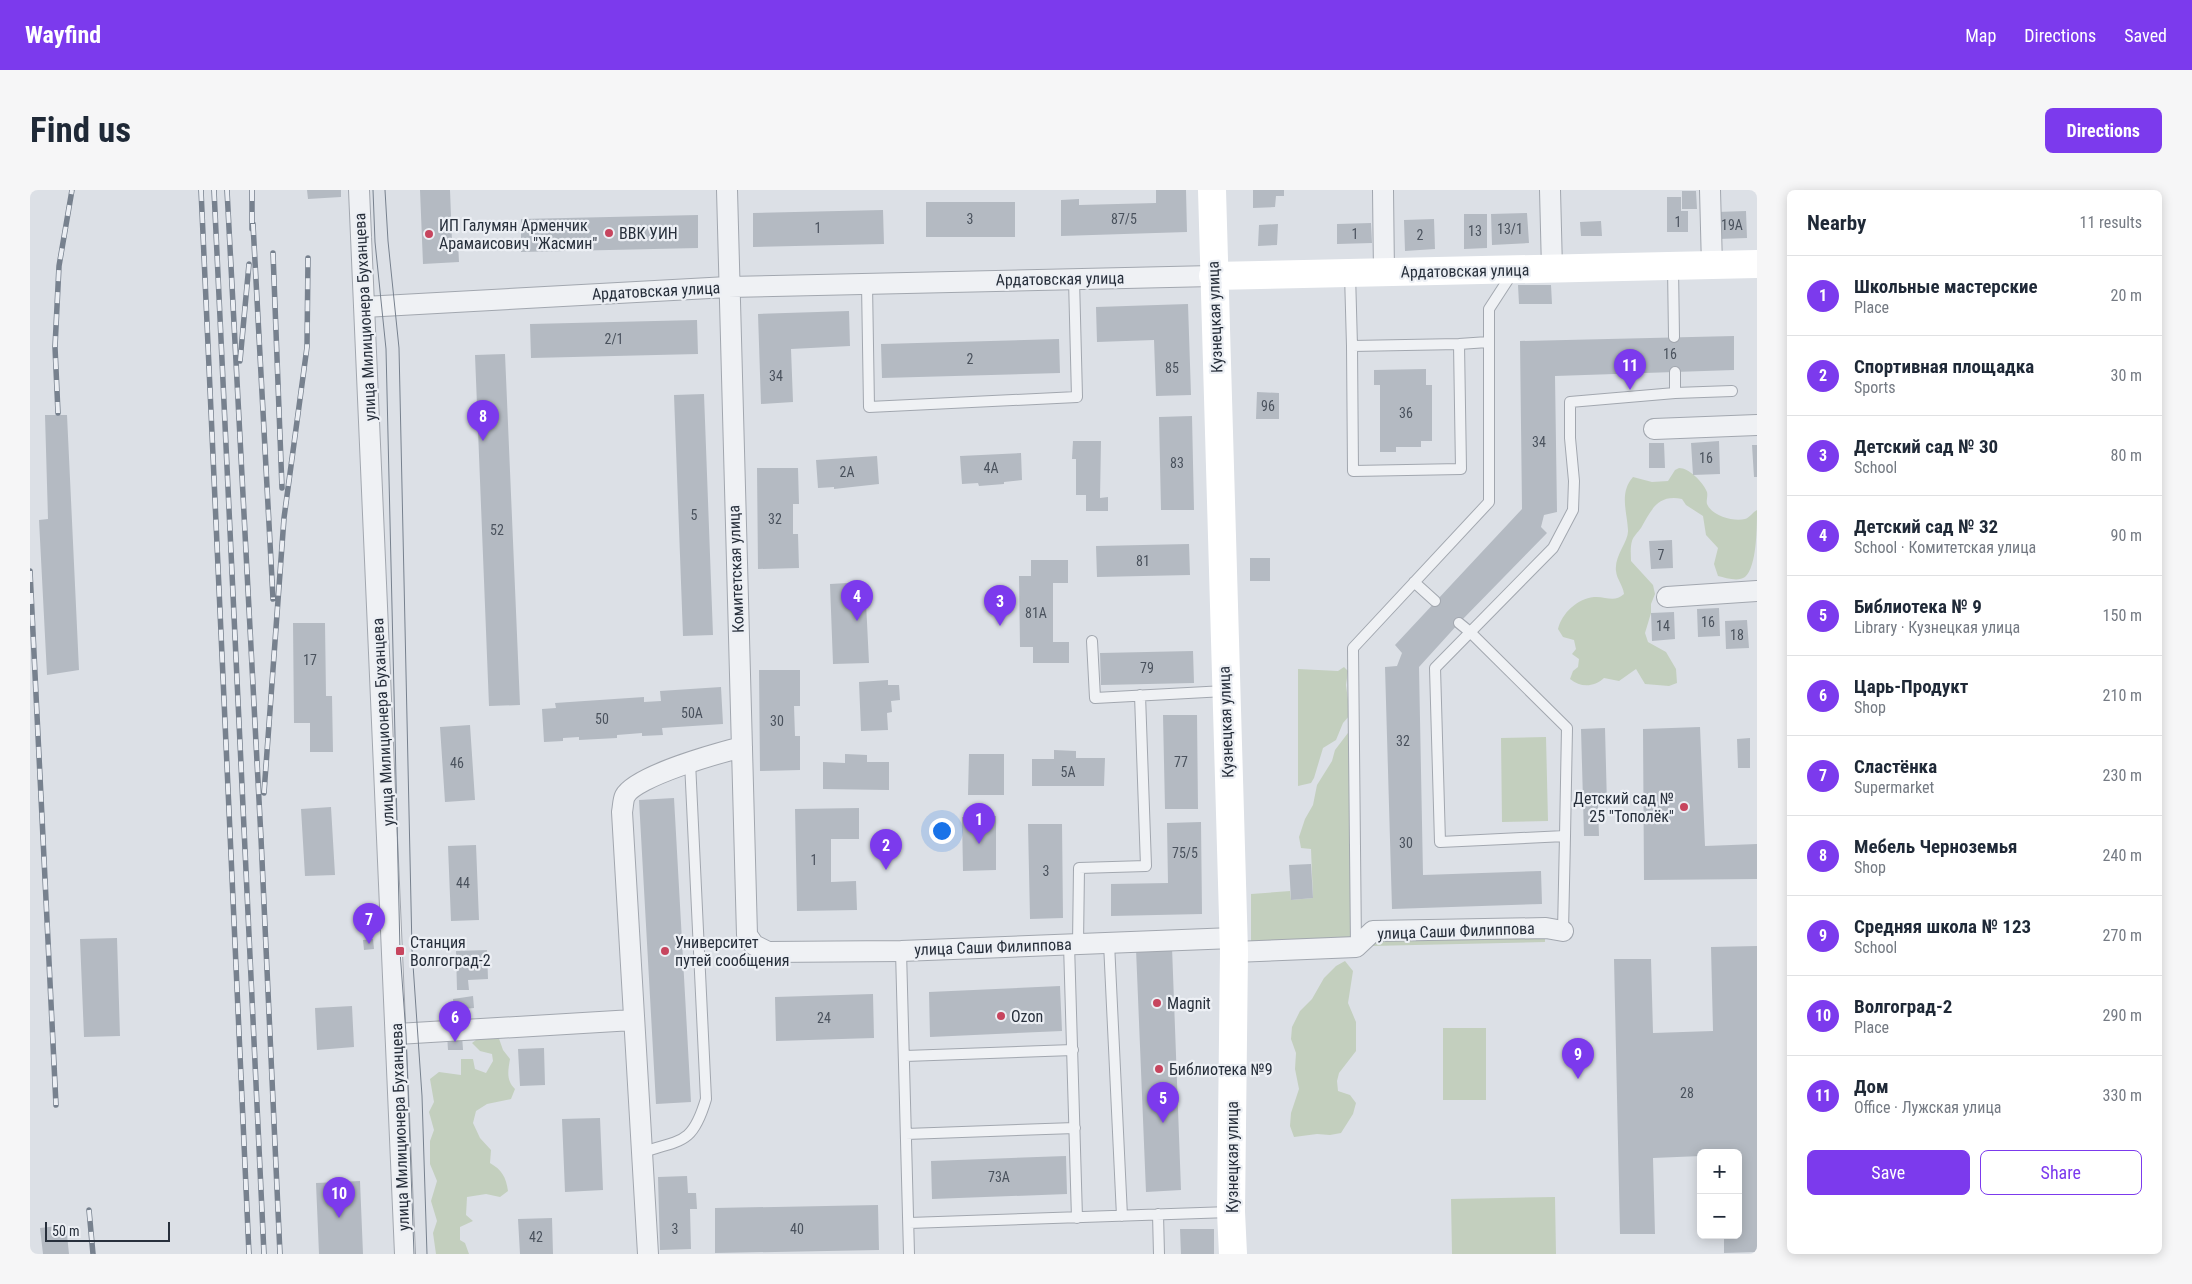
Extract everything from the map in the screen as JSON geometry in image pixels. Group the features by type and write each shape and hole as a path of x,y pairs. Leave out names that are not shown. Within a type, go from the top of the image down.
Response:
{"street":[{"name":"улица Милиционера Буханцева","path":"359,190 397,1034 405,1254"},
{"name":"Комитетская улица","path":"726,190 747,934 754,945"},
{"name":"Кузнецкая улица","path":"1212,190 1213,276 1234,945 1231,1212 1233,1254"},
{"path":"1383,190 1384,273"},
{"path":"1550,190 1552,268"},
{"path":"1710,190 1712,266"},
{"name":"Ардатовская улица","path":"364,306 728,287 1757,264"},
{"path":"1654,429 1757,426"},
{"path":"1667,598 1757,592"},
{"path":"648,1254 622,812 625,796 635,786 690,762 742,747"},
{"name":"улица Саши Филиппова","path":"754,945 768,952 901,950 1109,943 1356,947 1373,931 1546,928 1563,930"},
{"path":"397,1034 634,1020"}],"lane":[{"path":"1673,266 1674,337"},
{"path":"1356,947 1353,648 1489,502 1489,309 1515,269"},
{"path":"1350,273 1353,471 1461,469 1459,344"},
{"path":"867,284 869,407 1077,398 1074,279"},
{"path":"1352,346 1488,342"},
{"path":"1675,372 1676,393"},
{"path":"1564,836 1440,842 1435,668 1553,548 1573,510 1574,480 1570,438 1570,402 1676,393 1732,391"},
{"path":"1414,582 1435,601"},
{"path":"1459,623 1567,728 1563,930"},
{"path":"1092,641 1095,698 1226,691"},
{"path":"1078,1218 1073,1050 1074,944 1078,868 1146,866 1140,695"},
{"path":"642,1152 686,1139 695,1130 706,1099 690,762"},
{"path":"1109,943 1122,1216"},
{"path":"901,950 909,1254"},
{"path":"905,1056 1073,1050"},
{"path":"906,1134 1075,1128"},
{"path":"909,1223 1231,1212"},
{"path":"1158,1214 1158,1254"}],"green space":[{"path":"1679,468 1687,470 1699,480 1707,492 1707,504 1718,515 1740,520 1757,510 1754,556 1749,572 1745,577 1739,579 1718,576 1714,564 1718,548 1706,535 1703,516 1686,505 1682,499 1673,498 1661,501 1652,510 1634,536 1631,544 1631,561 1653,585 1655,594 1645,633 1648,642 1666,652 1676,669 1677,683 1669,686 1645,684 1636,669 1619,681 1604,678 1592,685 1574,682 1570,679 1573,671 1578,667 1579,659 1572,654 1576,649 1574,640 1563,637 1558,629 1560,623 1571,608 1588,598 1617,598 1624,594 1616,565 1628,534 1625,509 1626,489 1633,477 1652,482 1668,481 1675,470"},
{"path":"1344,667 1348,671 1346,685 1350,715 1343,723 1336,740 1323,748 1311,783 1298,786 1298,669 1338,671"},
{"path":"1351,729 1353,933 1350,938 1251,947 1251,894 1290,891 1291,900 1313,898 1311,849 1301,848 1299,837 1305,819 1313,805 1317,785 1332,761 1335,750"},
{"path":"1546,737 1548,821 1502,822 1501,738"},
{"path":"1545,934 1545,942 1371,946 1371,938"},
{"path":"1345,961 1353,971 1348,1003 1356,1022 1356,1051 1339,1073 1337,1081 1338,1091 1350,1095 1356,1103 1353,1114 1341,1133 1294,1137 1290,1126 1291,1113 1299,1089 1295,1069 1296,1053 1291,1039 1292,1027 1300,1011 1312,999 1324,978 1336,966"},
{"path":"1443,1028 1486,1028 1486,1100 1443,1100"},
{"path":"496,1030 503,1050 510,1059 509,1079 515,1089 511,1099 487,1104 476,1111 473,1123 480,1138 491,1150 490,1163 503,1174 508,1191 500,1197 486,1194 467,1197 466,1215 473,1221 460,1227 460,1240 465,1243 469,1254 436,1254 433,1233 437,1221 431,1201 437,1181 430,1164 430,1141 434,1130 429,1112 434,1102 430,1079 439,1072 461,1075 461,1059 473,1059 475,1069 486,1073 493,1061 492,1054 480,1051 472,1043 484,1034"},
{"path":"1555,1197 1556,1254 1452,1254 1451,1199"}],"building":[{"path":"307,190 341,190 341,197 308,199"},
{"path":"420,190 450,190 452,242 458,242 459,262 423,264"},
{"path":"1156,190 1186,190 1187,232 1061,236 1061,200 1079,199 1079,205 1156,203"},
{"path":"1253,190 1284,190 1284,196 1276,196 1275,207 1253,208"},
{"path":"1682,191 1696,191 1697,209 1682,209"},
{"path":"1667,197 1681,197 1681,211 1688,211 1688,232 1667,232"},
{"path":"926,202 1015,202 1015,237 926,237"},
{"path":"883,210 884,244 753,247 753,213"},
{"path":"1746,211 1747,238 1718,239 1717,212"},
{"path":"1527,213 1529,243 1492,245 1491,214"},
{"path":"1464,214 1487,214 1487,248 1464,249"},
{"name":"ВВК УИН","path":"698,215 698,248 521,252 521,219"},
{"path":"1434,219 1435,249 1405,251 1404,220"},
{"path":"1601,221 1602,236 1581,236 1580,222"},
{"path":"1371,223 1372,243 1337,244 1337,224"},
{"path":"1278,224 1277,245 1258,246 1259,225"},
{"path":"1518,285 1551,285 1552,304 1519,304"},
{"path":"1188,304 1191,395 1156,396 1154,340 1097,342 1096,307"},
{"path":"849,311 850,346 791,349 793,402 761,404 758,314"},
{"path":"697,320 698,354 531,358 530,324"},
{"path":"1734,336 1734,370 1555,376 1557,512 1544,515 1541,527 1547,533 1419,667 1423,875 1541,871 1542,904 1392,909 1385,667 1397,666 1402,653 1395,645 1522,509 1520,341"},
{"path":"1059,339 1060,373 882,378 881,344"},
{"path":"505,354 520,705 489,706 475,355"},
{"path":"1426,369 1426,385 1432,385 1432,441 1421,441 1421,447 1396,447 1396,452 1380,452 1380,385 1374,385 1374,370"},
{"path":"1257,392 1279,393 1279,419 1256,419"},
{"path":"704,394 713,635 683,636 674,395"},
{"path":"45,415 67,415 79,670 47,675 39,520 48,519"},
{"path":"1192,416 1194,510 1161,510 1159,417"},
{"path":"1073,441 1101,441 1100,498 1108,497 1108,511 1086,511 1086,495 1076,495 1076,459 1072,459"},
{"path":"1719,441 1720,474 1693,475 1691,443"},
{"path":"1649,443 1664,443 1665,468 1649,468"},
{"path":"1752,445 1757,445 1757,477 1754,477"},
{"path":"1021,453 1022,480 979,486 978,483 962,484 960,456"},
{"path":"877,456 879,484 834,489 834,487 818,488 816,460"},
{"path":"757,468 798,468 799,504 793,504 793,534 798,534 799,568 758,569"},
{"path":"1672,540 1673,568 1651,569 1649,541"},
{"path":"1189,544 1190,575 1097,577 1096,546"},
{"path":"1250,558 1270,558 1270,581 1250,581"},
{"path":"1031,560 1068,560 1068,583 1053,583 1053,642 1069,642 1069,663 1033,663 1033,647 1020,647 1019,576 1031,576"},
{"path":"865,582 869,663 833,664 830,584"},
{"path":"1719,608 1720,636 1698,637 1697,609"},
{"path":"1674,612 1675,639 1652,641 1651,613"},
{"path":"1747,620 1749,648 1726,649 1725,621"},
{"path":"293,623 325,623 326,696 332,696 333,752 310,752 310,723 294,723"},
{"path":"1193,651 1194,683 1101,685 1100,653"},
{"path":"759,670 800,670 800,706 794,706 795,736 800,736 800,770 760,771"},
{"path":"888,680 888,685 899,685 900,700 891,701 892,712 887,713 888,730 861,731 859,682"},
{"path":"721,687 723,724 662,728 663,735 642,736 642,733 617,735 617,738 579,740 579,737 563,738 563,741 544,742 542,709 556,708 555,703 644,697 644,702 661,701 660,691"},
{"path":"1163,715 1197,715 1198,809 1165,809"},
{"path":"470,725 475,800 445,802 440,727"},
{"name":"Детский сад № 25 \"Тополёк\"","path":"1700,727 1705,846 1757,844 1757,879 1644,880 1643,729"},
{"path":"1605,728 1607,805 1598,805 1599,836 1584,836 1581,729"},
{"path":"1750,738 1750,768 1738,768 1737,739"},
{"path":"1054,750 1076,751 1076,758 1105,758 1104,786 1032,786 1032,759 1054,759"},
{"path":"845,754 867,755 867,762 889,762 889,790 823,789 823,762 845,763"},
{"path":"969,754 1004,754 1004,795 968,795"},
{"name":"Университет путей сообщения","path":"674,798 691,1102 656,1104 639,800"},
{"path":"331,807 335,875 305,876 301,809"},
{"path":"859,808 859,839 831,839 831,882 856,881 857,910 797,911 795,809"},
{"path":"996,816 996,870 963,871 962,817"},
{"path":"1201,822 1202,914 1111,916 1111,884 1168,883 1167,823"},
{"path":"1028,824 1062,824 1063,918 1030,919"},
{"path":"476,845 479,920 451,921 448,846"},
{"path":"1311,864 1313,898 1291,900 1289,865"},
{"path":"117,938 120,1036 84,1037 80,939"},
{"path":"373,939 374,949 364,950 363,940"},
{"path":"1757,946 1757,1252 1724,1253 1724,1239 1742,1239 1742,1149 1697,1149 1697,1156 1653,1158 1655,1234 1620,1234 1614,959 1651,959 1653,1033 1713,1031 1711,947"},
{"name":"Библиотека №9","path":"1172,947 1181,1190 1146,1192 1136,949"},
{"path":"487,950 488,979 468,980 469,990 457,990 456,951"},
{"path":"1060,986 1062,1031 930,1037 929,992"},
{"path":"873,994 874,1038 776,1041 775,997"},
{"path":"473,996 474,1008 454,1010 453,999"},
{"path":"352,1006 354,1047 317,1050 315,1008"},
{"path":"447,1035 462,1035 463,1050 448,1050"},
{"path":"544,1048 545,1085 520,1086 518,1049"},
{"path":"600,1118 603,1190 565,1192 562,1119"},
{"path":"1066,1156 1067,1194 932,1199 931,1161"},
{"path":"687,1176 688,1193 696,1193 697,1209 690,1209 691,1249 660,1250 658,1177"},
{"path":"360,1181 363,1254 319,1254 316,1183"},
{"path":"878,1205 879,1250 715,1253 715,1208"},
{"path":"552,1218 553,1254 520,1254 518,1219"},
{"path":"66,1225 69,1254 43,1254 40,1228"},
{"path":"1180,1229 1214,1229 1214,1254 1181,1254"}],"tram line":[{"path":"373,190 375,242 386,349 400,951 406,1034 414,1254"},
{"path":"385,190 388,241 399,348 412,950 422,1096 427,1254"}],"railway":[{"path":"58,413 55,347 59,266 72,190"},
{"path":"201,190 249,1254"},
{"path":"214,190 264,1254"},
{"path":"227,190 261,838 280,1254"},
{"path":"252,190 252,229"},
{"path":"253,224 273,599"},
{"path":"273,253 282,488"},
{"path":"264,793 284,518 307,347 308,258"},
{"path":"240,361 249,264"},
{"path":"30,571 56,1105"},
{"path":"89,1210 93,1254"}],"place":[{"name":"ВВК УИН","path":"609,233"},
{"name":"ИП Галумян Арменчик Арамаисович \"Жасмин\"","path":"429,234"},
{"name":"Дом","path":"1630,390"},
{"name":"Мебель Черноземья","path":"483,441"},
{"name":"Детский сад № 32","path":"857,621"},
{"name":"Детский сад № 30","path":"1000,626"},
{"name":"Детский сад № 25 \"Тополёк\"","path":"1684,807"},
{"name":"Школьные мастерские","path":"979,844"},
{"name":"Спортивная площадка","path":"886,870"},
{"name":"Сластёнка","path":"369,944"},
{"name":"Станция Волгоград-2","path":"400,951"},
{"name":"Университет путей сообщения","path":"665,951"},
{"name":"Magnit","path":"1157,1003"},
{"name":"Ozon","path":"1001,1016"},
{"name":"Царь-Продукт","path":"455,1042"},
{"name":"Библиотека №9","path":"1159,1069"},
{"name":"Средняя школа № 123","path":"1578,1079"},
{"name":"Библиотека № 9","path":"1163,1123"},
{"name":"Волгоград-2","path":"339,1218"}]}
